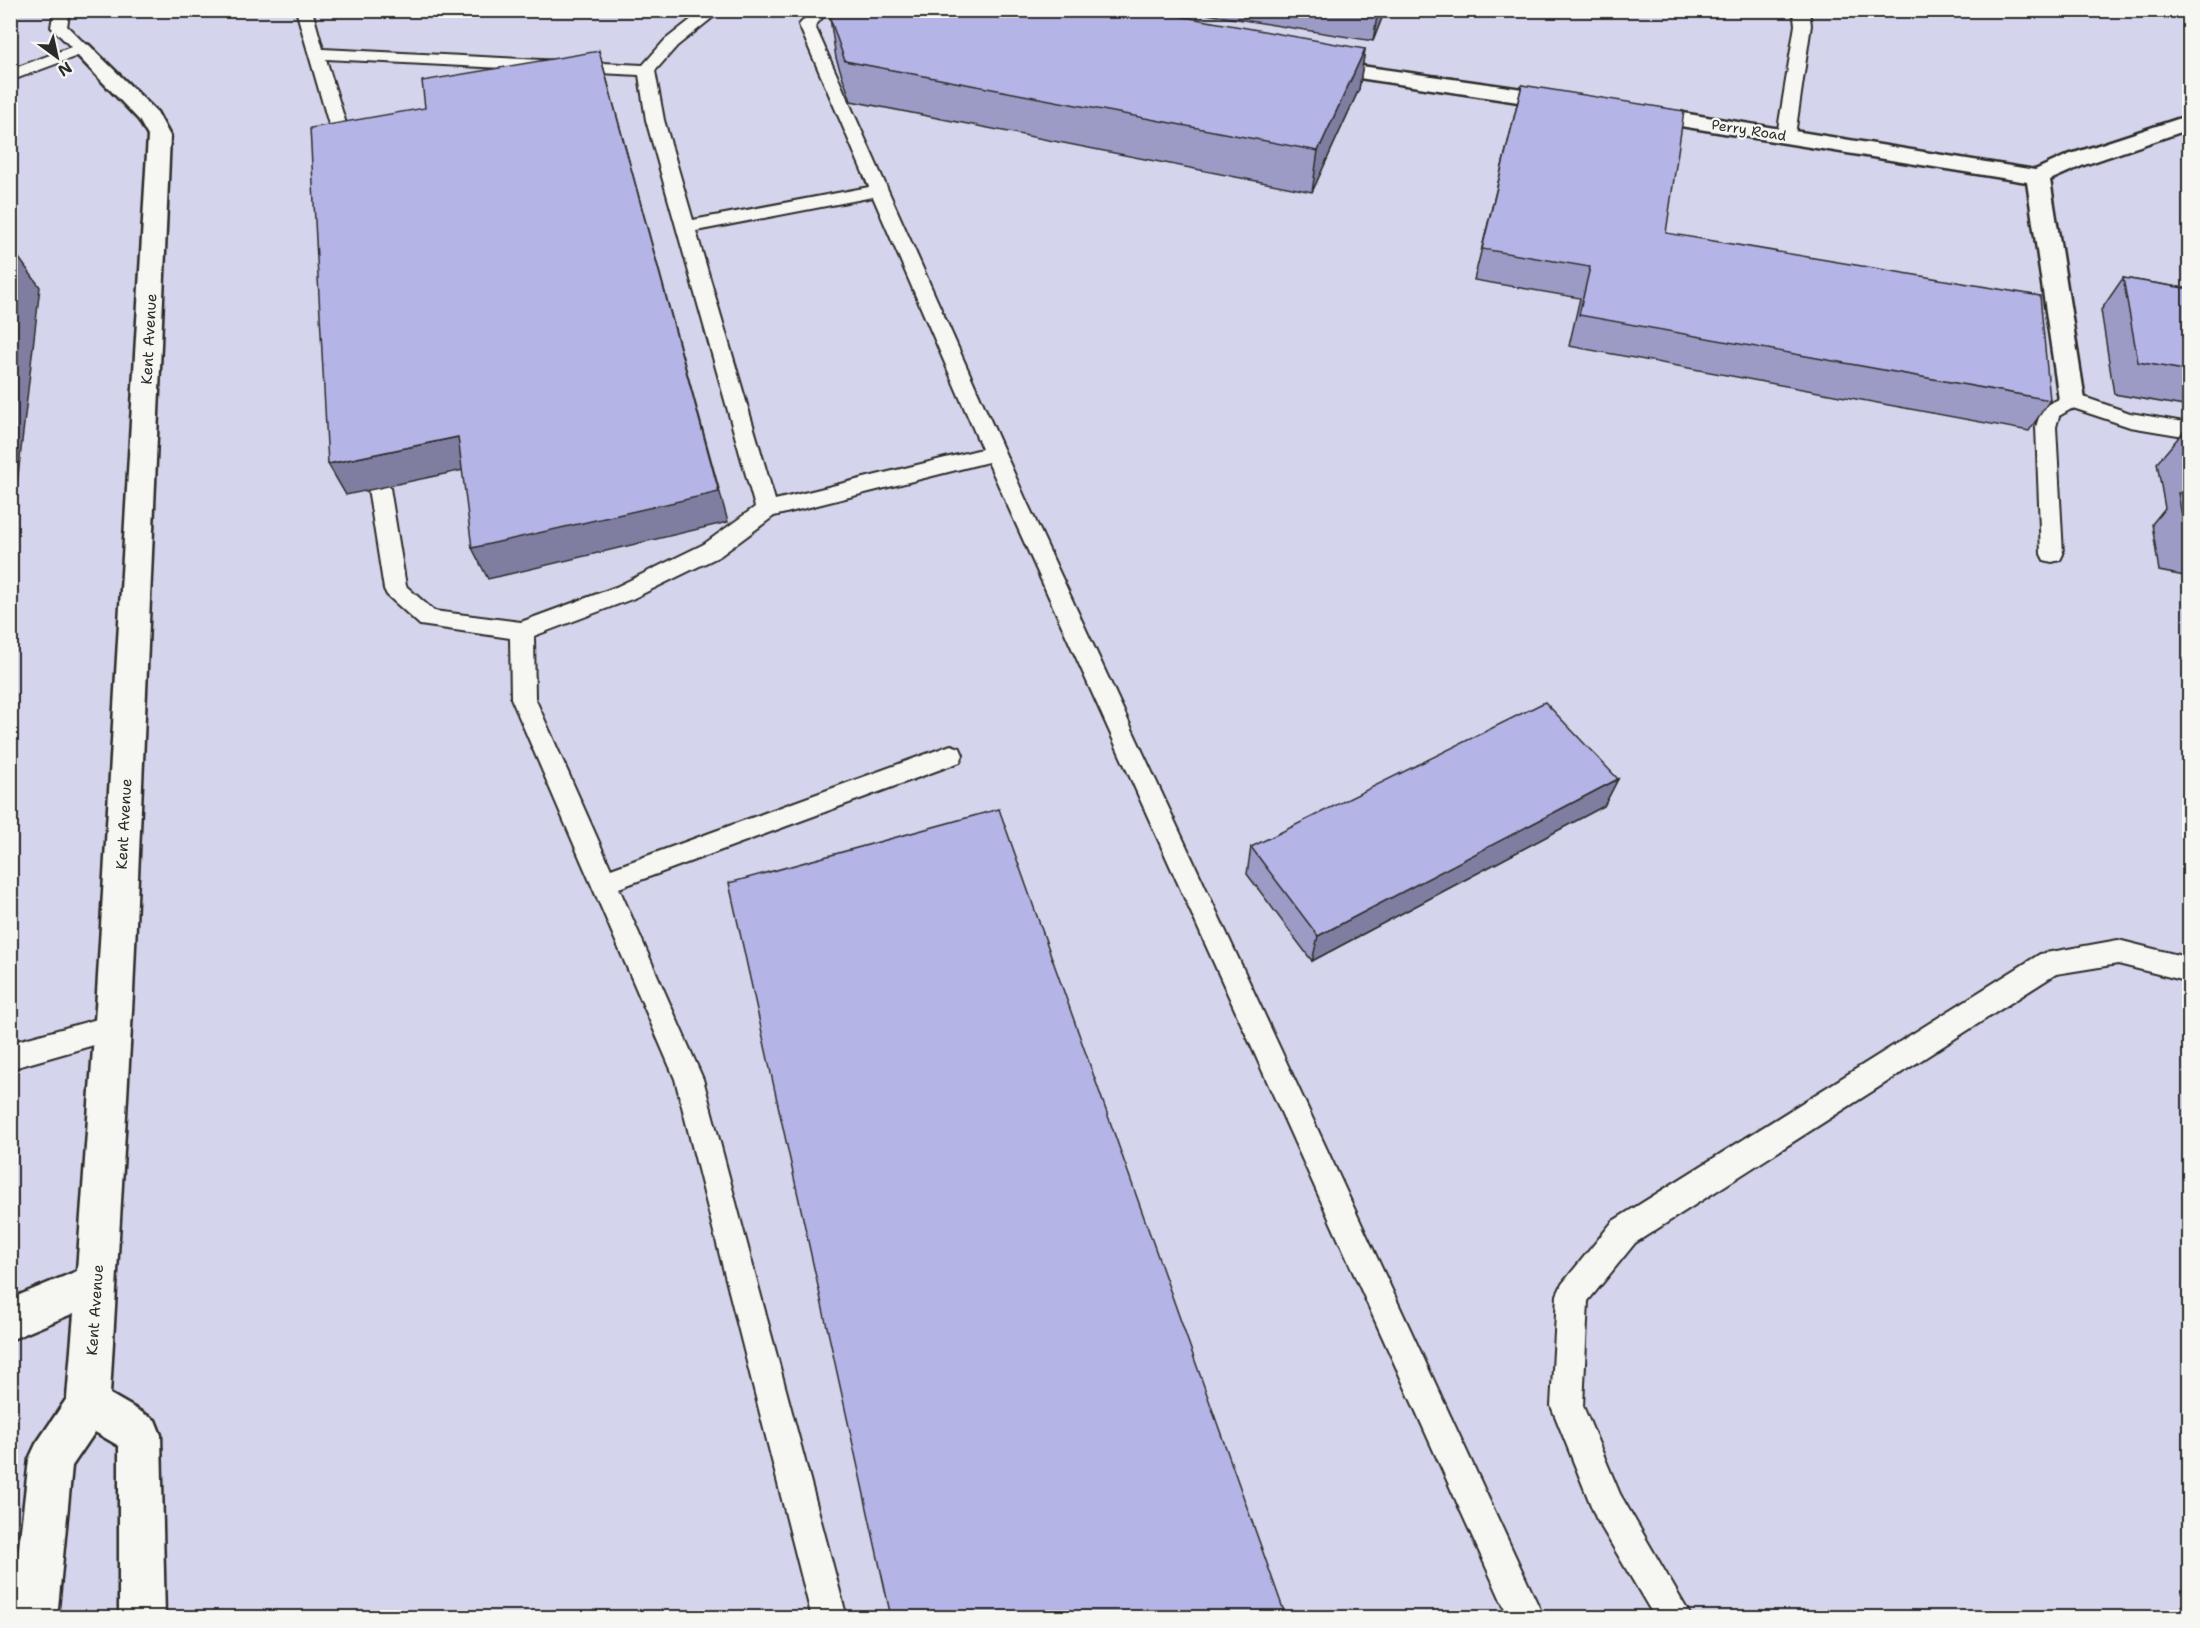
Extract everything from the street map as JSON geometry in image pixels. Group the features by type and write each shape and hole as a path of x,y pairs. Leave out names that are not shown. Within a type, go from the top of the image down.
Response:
{"street":[{"name":"Kent Avenue","path":"82,49 149,117 159,136 107,1137 88,1405"},
{"path":"1341,69 1588,106"},
{"name":"Perry Road","path":"1623,111 1786,135 2038,177"},
{"path":"2072,400 2038,177 2076,160 2190,122"},
{"path":"10,1320 97,1283"},
{"path":"34,1617 51,1459 88,1405 140,1435 142,1617"}],"lane":[{"path":"10,76 82,49 59,27 62,10"},
{"path":"304,10 347,156"},
{"path":"714,10 671,44 648,70 655,120 767,510"},
{"path":"821,10 807,25 994,453 1527,1617"},
{"path":"1786,135 1803,25 1802,10"},
{"path":"316,54 648,70"},
{"path":"686,227 879,190"},
{"path":"2052,554 2046,427 2049,412 2072,400 2101,414 2128,421 2190,430"},
{"path":"379,488 395,589 428,619 522,632 624,593 702,554 767,510 994,453"},
{"path":"522,632 523,698 689,1079 830,1617"},
{"path":"603,883 951,755"},
{"path":"1675,1617 1608,1506 1568,1406 1573,1295 1580,1286 1624,1232 2050,963 2118,952 2190,970"},
{"path":"10,1056 111,1028"}],"shaded area":[{"path":"11,11 2189,11 2189,1617 11,1618"}],"building":[{"path":"836,10 1145,10 1365,49 1318,151 845,61 830,18"},
{"path":"599,51 719,492 472,548 458,437 328,464 310,128 425,108 422,81"},
{"path":"1522,85 1684,111 1666,233 2040,296 2050,400 1579,315 1590,267 1482,249"},
{"path":"2123,278 2190,289 2190,371 2138,362"},
{"path":"2183,432 2190,433 2190,471"},
{"path":"2178,493 2190,495 2190,541 2186,540"},
{"path":"1545,702 1618,779 1318,936 1251,847"},
{"path":"999,809 1286,1617 891,1617 729,883"}]}
